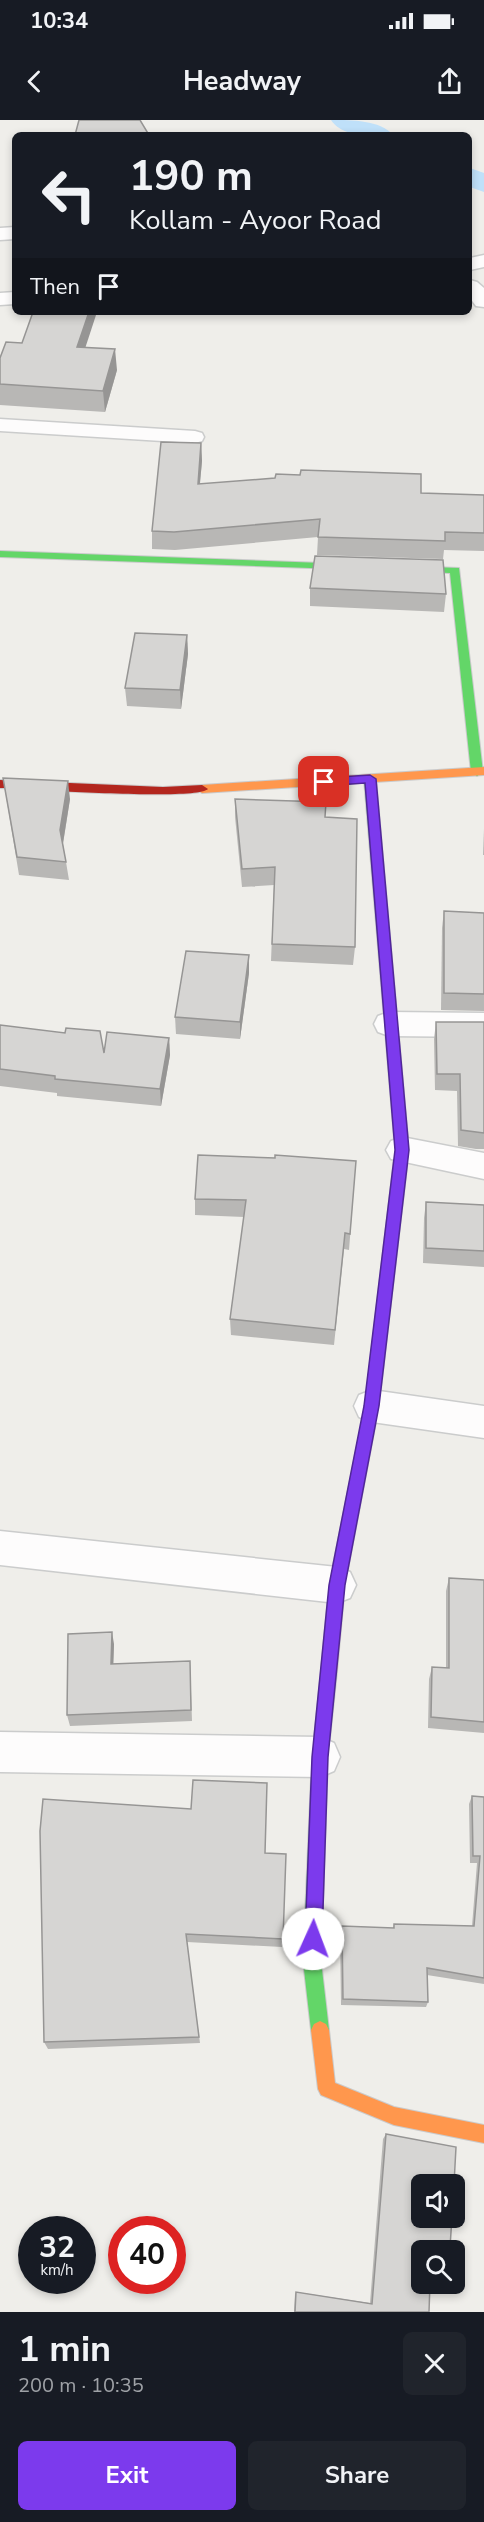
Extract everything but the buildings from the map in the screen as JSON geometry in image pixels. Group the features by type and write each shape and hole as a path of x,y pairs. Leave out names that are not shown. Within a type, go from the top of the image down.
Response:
{"street":[{"path":"472,288 484,301"},
{"path":"0,554 455,570 481,772 163,791 0,784"},
{"path":"370,779 389,1024 402,1150 372,1406 337,1585 320,1757 312,1961 327,2089 394,2116 484,2134"},
{"path":"389,1024 484,1025"},
{"path":"402,1150 484,1167"},
{"path":"372,1406 484,1422"},
{"path":"0,1548 337,1585"},
{"path":"0,1752 320,1757"}],"lane":[{"path":"0,425 195,437"}],"waterway":[{"path":"345,120 372,132"},
{"path":"472,178 484,183"}],"traffic: fast":[{"path":"0,554 455,570 477,772"},
{"path":"370,779 402,1150 378,1354"},
{"path":"320,2030 312,1961 320,1757 329,1671"}],"traffic: slow":[{"path":"202,789 484,771"},
{"path":"329,1671 337,1585 372,1406 378,1354"},
{"path":"320,2030 327,2089 394,2116 484,2134"}],"traffic: jam":[{"path":"0,784 163,791 202,789"}],"route":[{"path":"313,1939 320,1757 337,1585 372,1406 402,1150 389,1024 370,779 324,782"}]}
